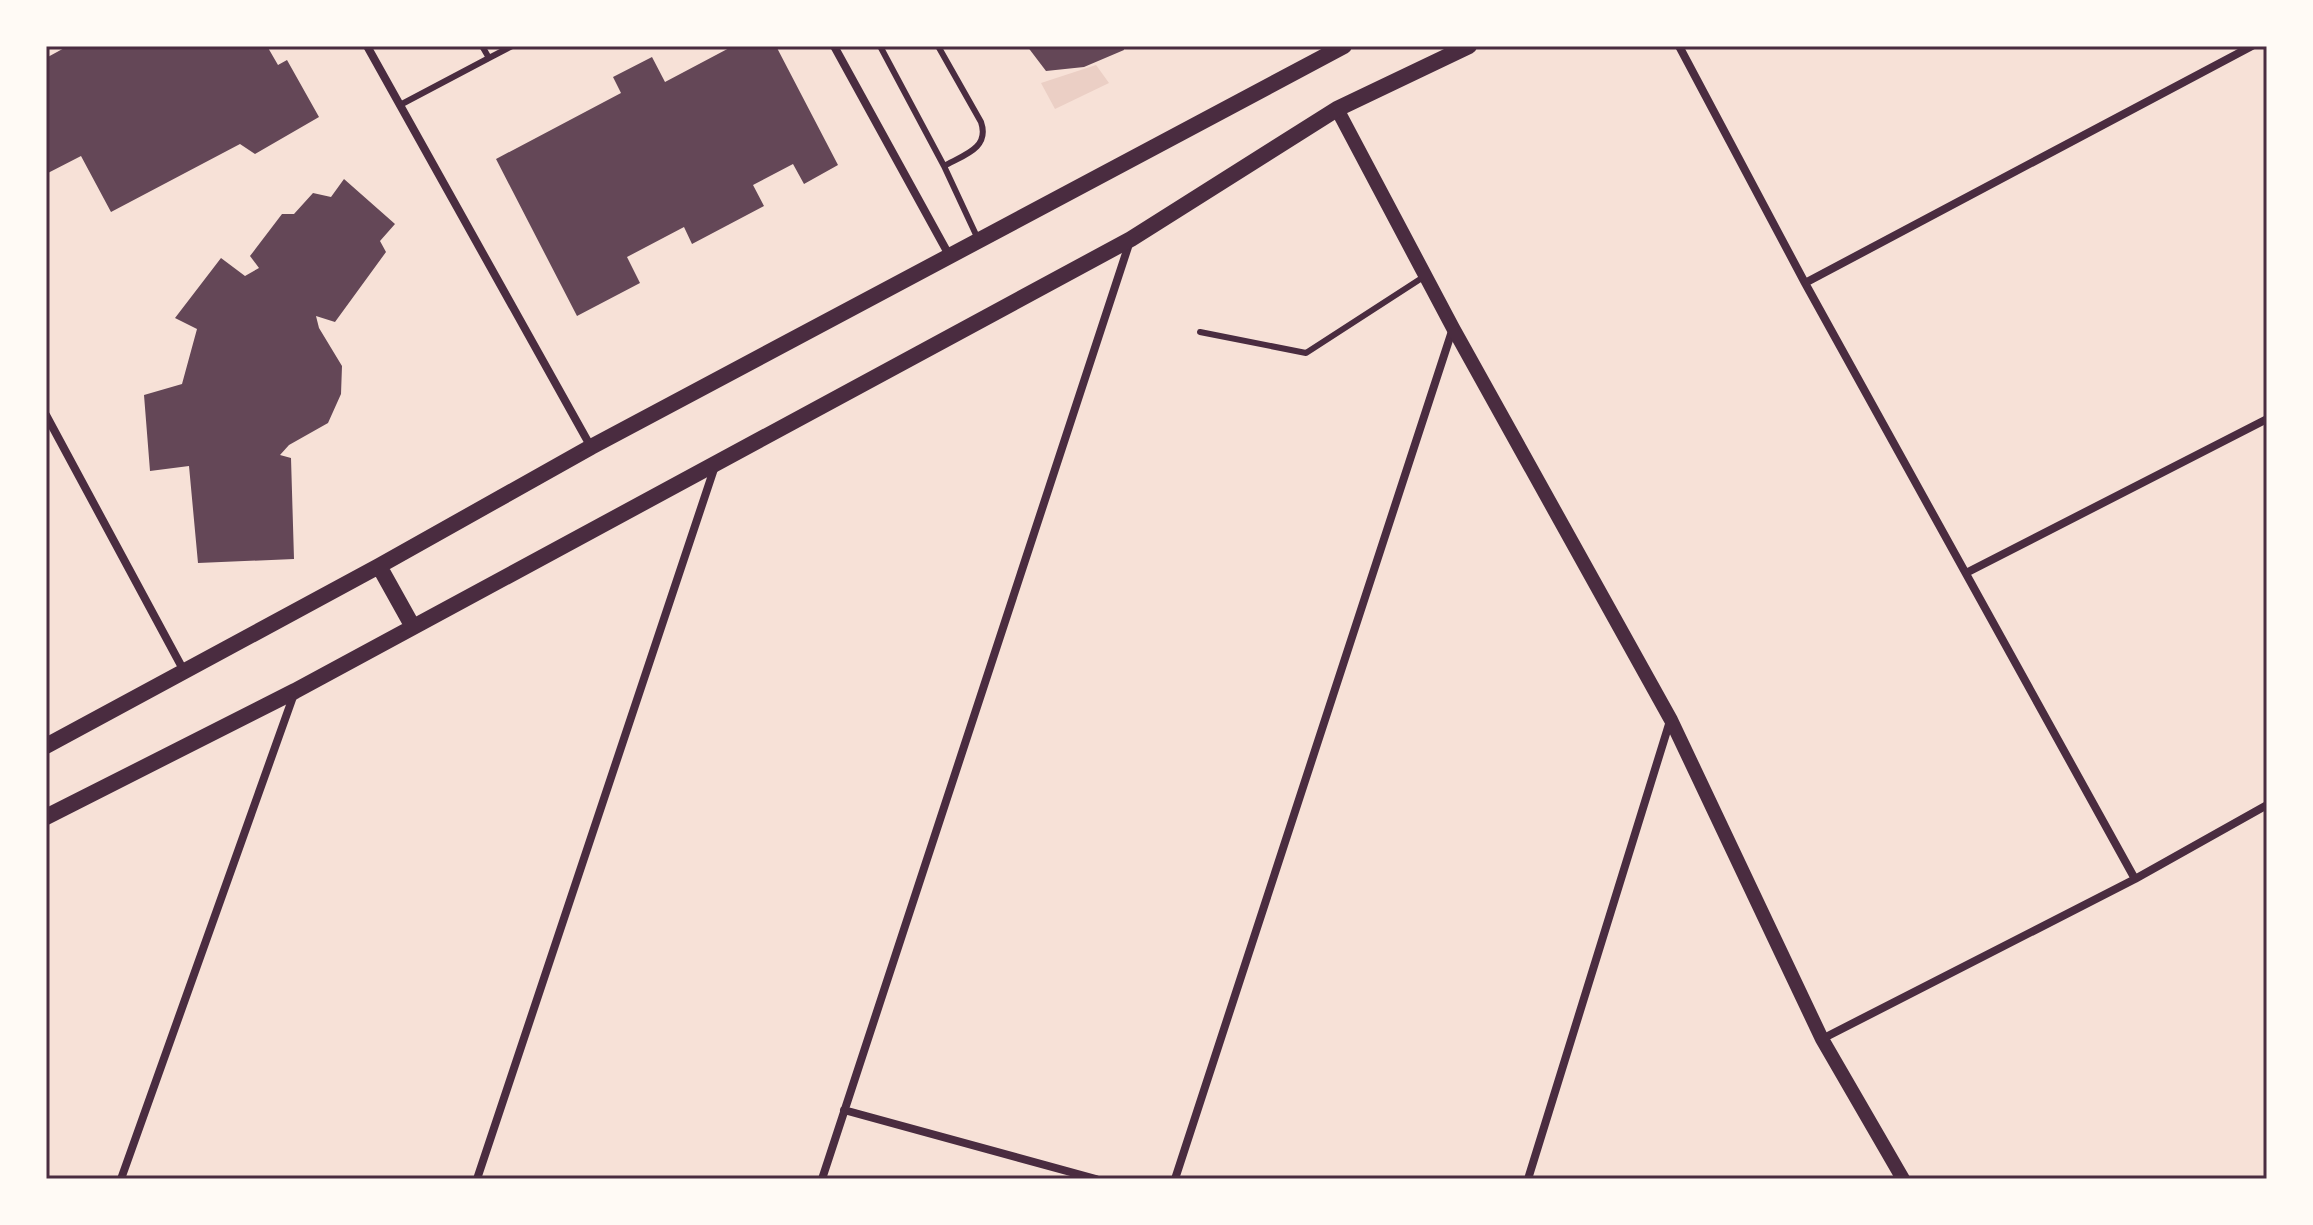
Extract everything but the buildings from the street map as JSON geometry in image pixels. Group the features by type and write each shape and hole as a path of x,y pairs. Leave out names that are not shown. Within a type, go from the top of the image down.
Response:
{"main road":[{"path":"46,746 591,447 1344,46"},
{"path":"46,817 295,691 1131,239 1337,109 1469,46"},
{"path":"379,566 413,627"}],"street":[{"path":"367,46 591,447"},
{"path":"834,46 950,257"},
{"path":"1679,46 1805,283 2135,879"},
{"path":"1805,283 2252,46"},
{"path":"1337,109 1453,328 1671,720 1822,1039 1903,1179"},
{"path":"822,1179 1131,239"},
{"path":"1175,1179 1453,328"},
{"path":"46,415 184,671"},
{"path":"1966,573 2267,419"},
{"path":"477,1179 716,463"},
{"path":"121,1179 295,691"},
{"path":"1528,1179 1671,720"},
{"path":"1822,1039 2135,879 2267,805"},
{"path":"844,1110 1096,1179"}],"lane":[{"path":"482,46 489,58"},
{"path":"400,105 512,46"},
{"path":"880,46 944,166 979,242"},
{"path":"938,46 985,133 980,144 944,166"},
{"path":"1200,332 1306,353 1425,276"}],"shaded area":[{"path":"1096,65 1109,83 1055,109 1041,83"}]}
